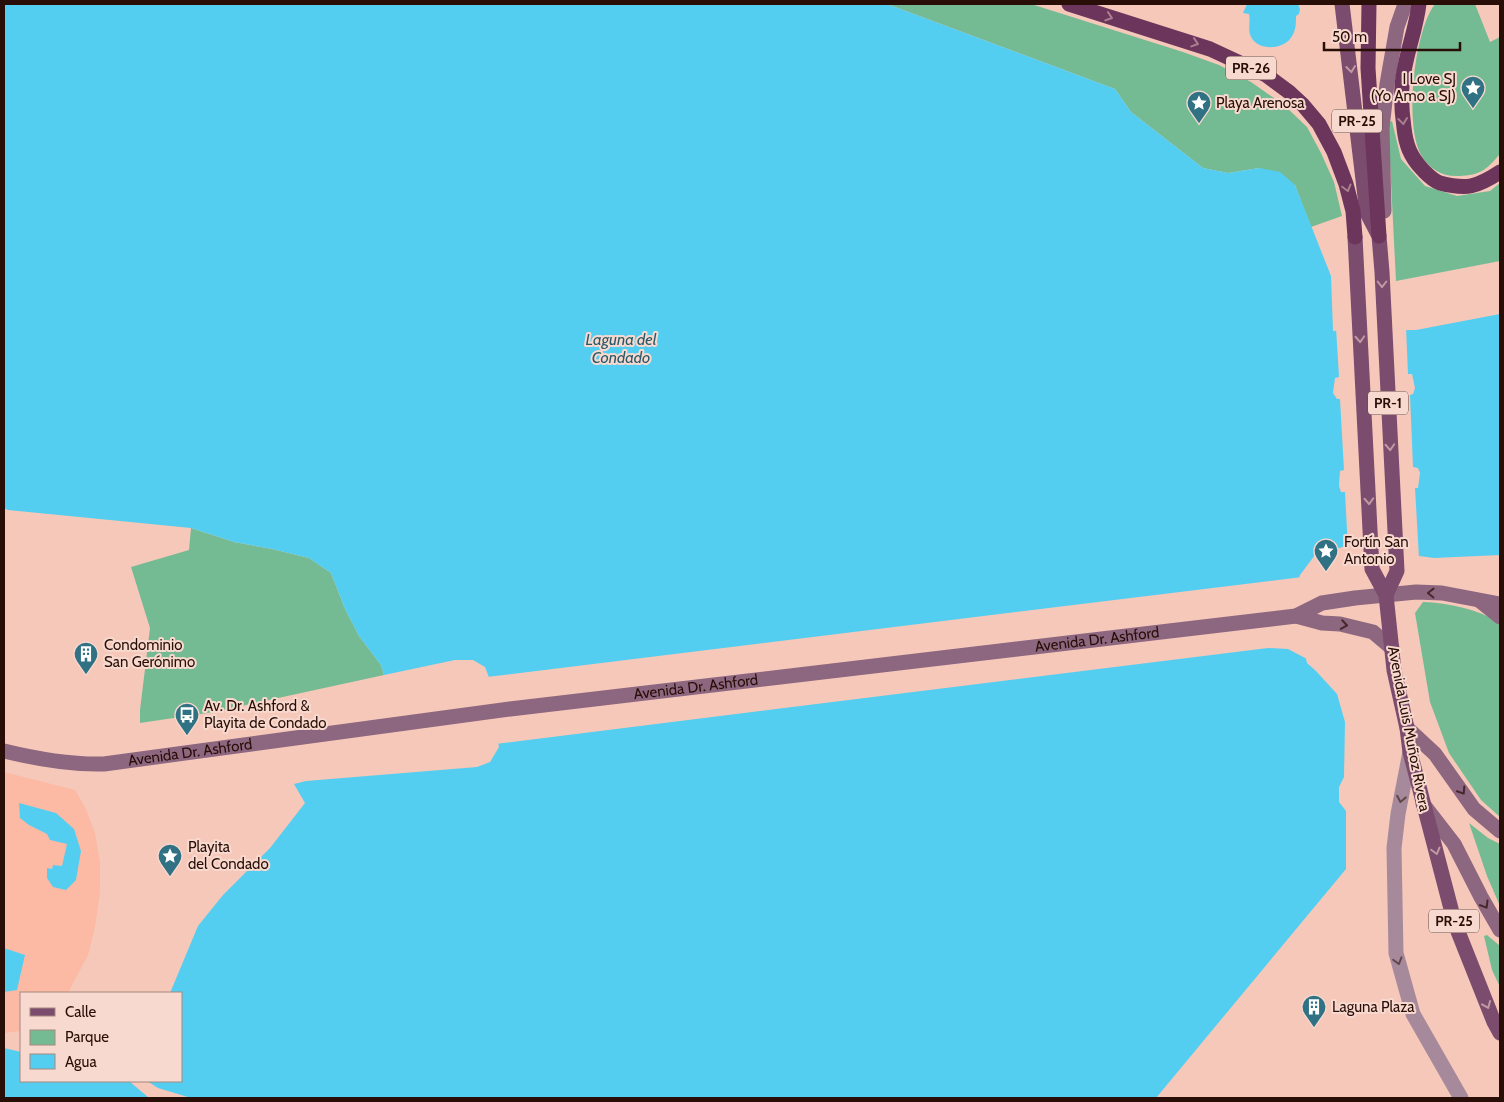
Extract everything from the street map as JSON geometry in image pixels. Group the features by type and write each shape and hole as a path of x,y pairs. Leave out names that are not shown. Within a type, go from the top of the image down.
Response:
{"highway":[{"name":"PR-26","path":"1069,4 1210,49 1266,75 1289,92 1319,124 1334,152 1346,184 1355,237"},
{"name":"PR-1","path":"1369,4 1368,68 1379,236"},
{"path":"1419,4 1402,85 1402,113 1406,144 1412,159 1436,182 1453,186 1478,185 1500,172"}],"main road":[{"name":"PR-25","path":"1342,4 1368,213 1379,236"},
{"name":"PR-1","path":"1379,236 1397,571 1386,595"},
{"name":"PR-1","path":"1355,237 1372,569 1386,595"},
{"name":"Avenida Luis Muñoz Rivera","path":"1386,595 1394,670 1407,728 1410,752 1423,804 1455,924 1500,1033"}],"street":[{"path":"1379,236 1384,212 1382,128 1387,84 1397,26 1404,7 1408,4"},
{"name":"Avenida Dr. Ashford","path":"4,751 52,762 88,765 104,764 510,709 1296,616 1322,604 1354,598 1442,593 1500,604"},
{"path":"1476,598 1500,616"},
{"path":"1296,616 1322,623 1340,624 1373,632 1392,648"},
{"path":"1407,728 1435,754 1474,809 1500,830"},
{"path":"1410,752 1398,814 1394,848 1396,953 1413,1014 1462,1098"},
{"name":"PR-1","path":"1423,804 1454,844 1500,930"}],"shaded area":[{"path":"4,772 75,790 86,809 95,833 100,862 100,892 95,927 88,955 69,992 20,992 20,1031 4,1033"}],"green space":[{"path":"887,4 1031,4 1219,65 1251,82 1284,105 1307,127 1334,182 1342,216 1311,227 1295,185 1259,168 1228,173 1203,168 1131,112 1115,89"},
{"path":"1435,4 1475,4 1490,42 1500,37 1500,154 1487,168 1478,173 1453,176 1437,171 1424,160 1416,141 1412,101 1417,56 1428,17"},
{"path":"1392,121 1401,159 1425,186 1457,196 1490,191 1500,183 1500,261 1396,281 1388,123"},
{"path":"191,528 234,542 309,558 331,573 345,609 359,636 381,665 384,675 214,712 140,723 150,628 131,567 189,550"},
{"path":"1423,602 1463,608 1482,614 1500,623 1500,817 1481,800 1449,753 1430,702 1415,613"},
{"path":"1469,823 1488,838 1500,844 1500,906 1487,876"},
{"path":"1487,935 1500,946 1500,987 1492,970 1484,936"}],"water":[{"name":"Laguna del Condado","path":"4,4 887,4 1115,89 1131,112 1203,168 1228,173 1259,168 1280,172 1295,185 1331,276 1333,331 1416,330 1500,314 1500,555 1434,558 1346,546 1315,555 1300,575 1296,589 1296,616 1307,663 1337,694 1345,722 1344,777 1339,787 1339,802 1346,811 1346,869 1156,1098 191,1098 158,1088 149,1082 182,1082 182,992 170,992 198,926 223,895 270,848 305,803 294,784 306,781 477,767 490,762 499,747 492,711 490,680 485,667 473,660 455,660 384,675 381,665 359,636 345,609 331,573 309,558 234,542 191,528 8,510 4,508"},
{"path":"1247,4 1298,4 1299,14 1296,16 1295,31 1290,39 1282,45 1272,47 1262,46 1254,41 1249,31 1249,14 1243,13"},
{"path":"19,803 56,813 74,829 81,851 76,880 66,890 53,887 47,878 47,868 52,869 53,865 62,866 67,844 50,840 47,834 20,818"},
{"path":"4,948 25,955 17,990 4,992"},
{"path":"4,1048 20,1052 20,1082 130,1082 149,1098 4,1098"}],"pier":[{"path":"1406,327 1408,374 1412,374 1415,388 1413,394 1410,395 1413,467 1418,468 1420,473 1418,488 1415,488 1419,558 1348,549 1345,492 1341,492 1339,486 1340,471 1344,470 1340,399 1337,399 1333,393 1335,378 1339,377 1336,328"},
{"path":"1302,577 1299,589 1299,616 1309,660 1288,649 1268,648 495,744 489,712 487,677"}],"place":[{"name":"I Love SJ (Yo Amo a SJ)","path":"1473,109"},
{"name":"Playa Arenosa","path":"1199,124"},
{"name":"Fortín San Antonio","path":"1326,572"},
{"name":"Condominio San Gerónimo","path":"86,675"},
{"name":"Av. Dr. Ashford & Playita de Condado","path":"187,736"},
{"name":"Playita del Condado","path":"170,877"},
{"name":"Laguna Plaza","path":"1314,1028"}]}
